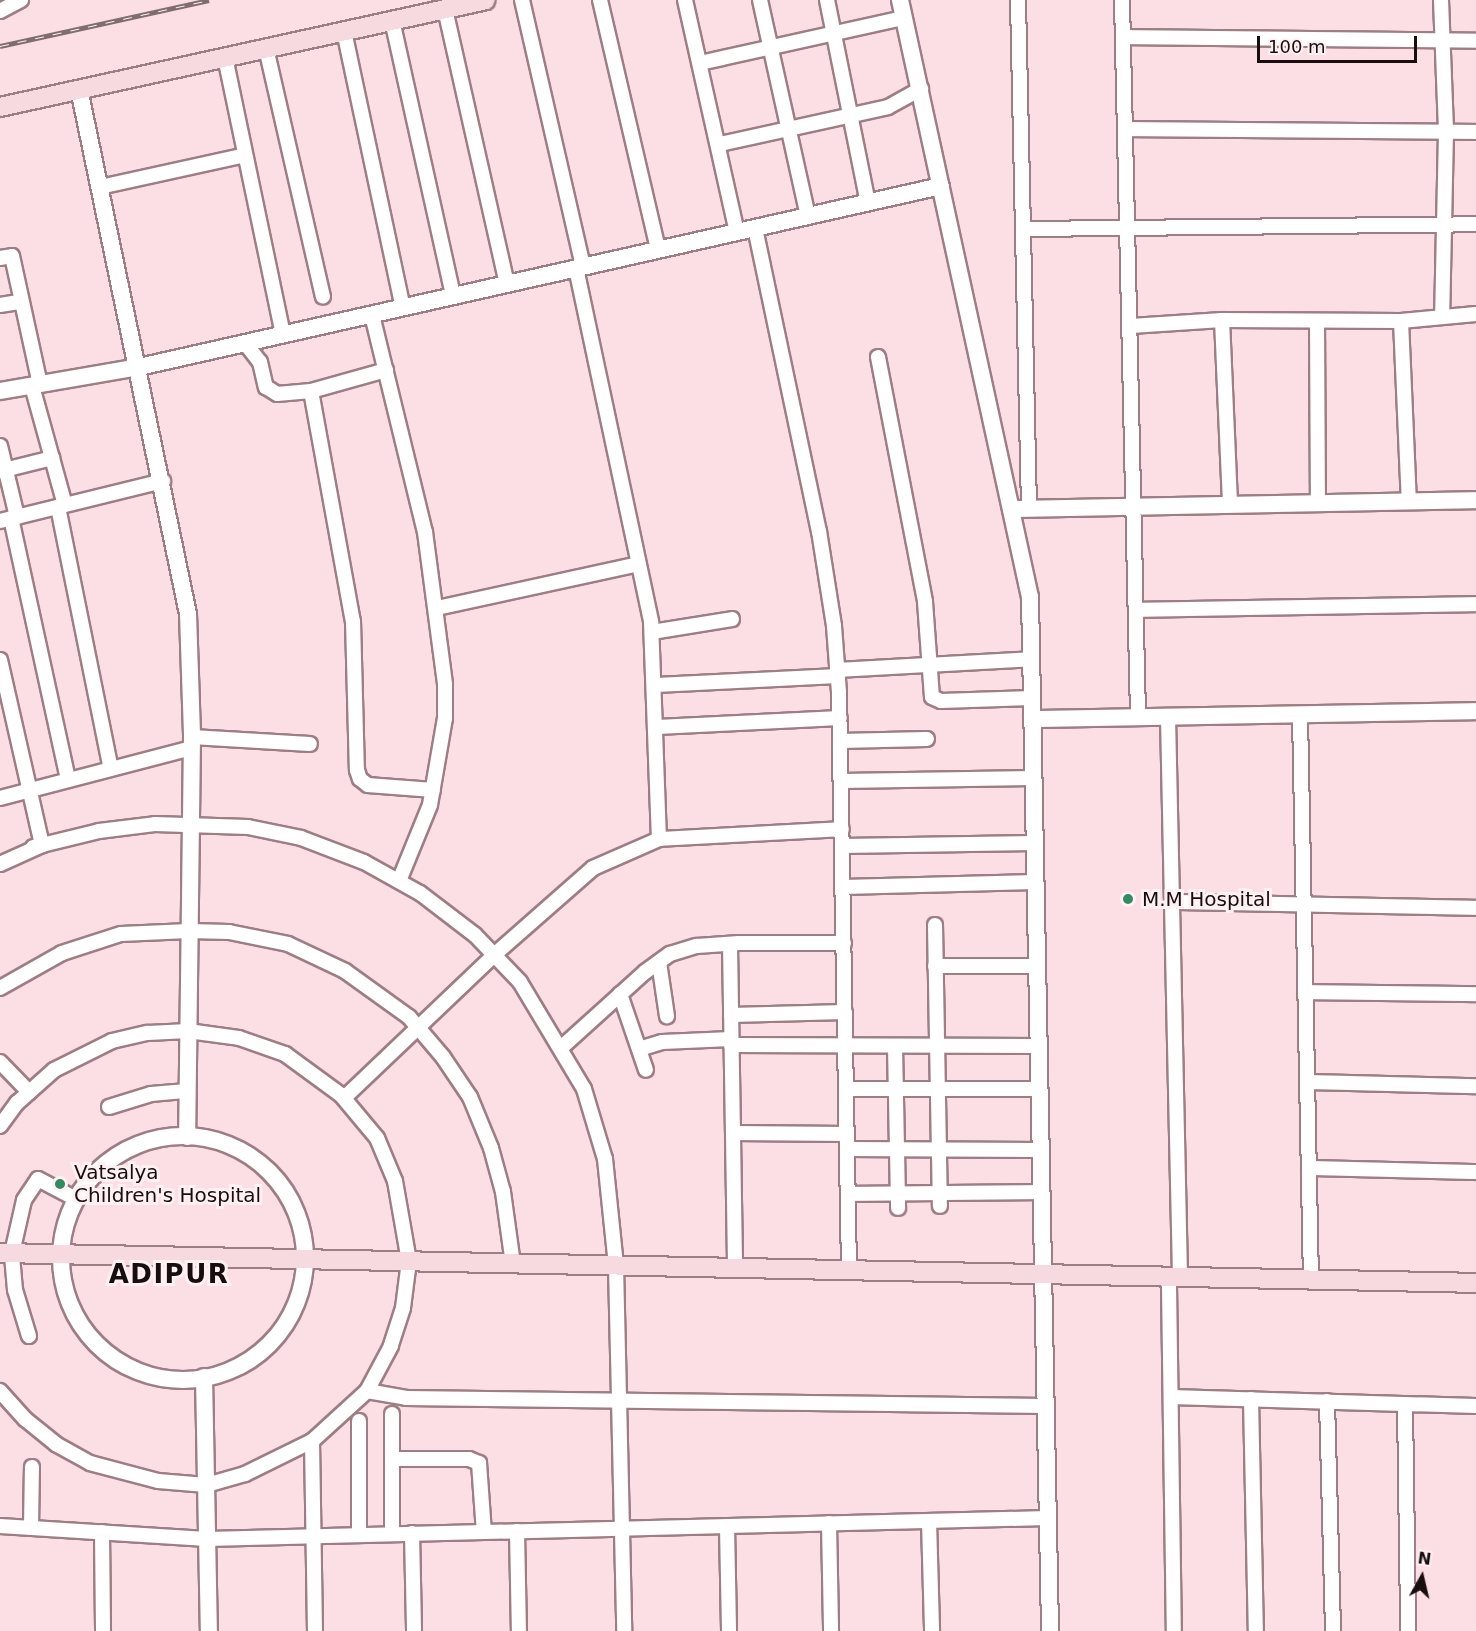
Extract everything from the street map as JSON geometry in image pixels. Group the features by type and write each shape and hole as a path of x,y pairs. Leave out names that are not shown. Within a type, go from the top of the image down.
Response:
{"main road":[{"path":"0,107 485,0"},
{"path":"6,1257 1174,1281 1476,1291"},
{"path":"408,1265 513,1264 616,1270 735,1268 1043,1279"},
{"path":"1174,1281 1311,1280 1476,1283"}],"street":[{"path":"0,11 21,0"},
{"path":"522,0 580,268 652,632 656,685 659,839"},
{"path":"600,0 658,250"},
{"path":"686,0 720,144 737,232"},
{"path":"760,0 808,216"},
{"path":"827,0 837,34 850,115 868,202"},
{"path":"900,0 1030,597 1050,1631"},
{"path":"1018,0 1029,508"},
{"path":"1122,0 1129,228 1138,717"},
{"path":"1441,0 1446,131 1442,224 1442,315"},
{"path":"445,9 507,284"},
{"path":"700,63 903,18"},
{"path":"392,20 453,296"},
{"path":"344,31 403,308"},
{"path":"1123,37 1476,41"},
{"path":"266,48 323,297"},
{"path":"225,57 283,335"},
{"path":"80,89 163,481 188,614 192,742 187,1137"},
{"path":"720,144 888,107 921,89"},
{"path":"1126,129 1476,132"},
{"path":"100,187 245,155"},
{"path":"0,391 139,367 941,186"},
{"path":"1024,229 1476,224"},
{"path":"755,228 819,531 837,673 840,718 849,1271"},
{"path":"0,258 12,256 19,302 62,506 111,769"},
{"path":"0,305 19,302"},
{"path":"1131,326 1222,320 1401,321 1442,315 1476,314"},
{"path":"372,315 425,532 437,608 445,718 433,790 399,881"},
{"path":"1222,320 1230,505"},
{"path":"1401,321 1410,502"},
{"path":"1317,322 1318,503"},
{"path":"245,343 260,362 269,391 285,395 311,391 386,370"},
{"path":"878,357 912,519 931,665 931,692 935,700 1032,698"},
{"path":"311,391 353,621 357,770 360,779 368,784 433,790"},
{"path":"0,446 9,519 68,780"},
{"path":"3,471 52,458"},
{"path":"9,519 163,481"},
{"path":"1011,509 1476,500"},
{"path":"437,608 638,564"},
{"path":"1136,610 1476,604"},
{"path":"652,632 732,619"},
{"path":"656,685 1031,659"},
{"path":"0,660 42,845"},
{"path":"1032,719 1476,711"},
{"path":"1300,714 1311,1280"},
{"path":"1168,717 1172,903 1174,1281 1171,1397 1174,1631"},
{"path":"657,727 840,718"},
{"path":"840,741 927,739"},
{"path":"0,798 111,769 192,742 310,744"},
{"path":"841,781 1033,778"},
{"path":"0,854 99,831 190,823 248,827 301,838 364,862 399,881 475,935 520,982 562,1047 584,1089 605,1158 616,1270 624,1631"},
{"path":"344,1098 494,955 593,868 659,839 842,829"},
{"path":"842,846 1034,843"},
{"path":"0,864 42,845"},
{"path":"843,887 1035,882"},
{"path":"1172,903 1476,908"},
{"path":"934,926 940,1200"},
{"path":"0,988 62,953 120,934 229,932 288,944 345,971 418,1027 470,1098 491,1148 503,1192 513,1264"},
{"path":"562,1047 620,994 670,954 697,946 730,944 844,944"},
{"path":"730,944 735,1268"},
{"path":"659,962 667,1016"},
{"path":"935,966 1037,966"},
{"path":"1305,992 1476,994"},
{"path":"620,994 646,1070"},
{"path":"731,1015 845,1012"},
{"path":"0,1126 29,1092 54,1070 111,1041 148,1032 188,1031 239,1038 285,1054 344,1098 377,1138 395,1181 408,1265 403,1308 391,1346 368,1391 312,1441 245,1474 206,1485 158,1481 90,1463 32,1425 0,1391"},
{"path":"639,1049 662,1042 845,1046 1038,1046"},
{"path":"895,1046 898,1208"},
{"path":"0,1062 29,1092"},
{"path":"1307,1082 1476,1086"},
{"path":"846,1089 1039,1089"},
{"path":"109,1107 151,1094 187,1091"},
{"path":"733,1133 847,1134"},
{"path":"187,1137 224,1143 264,1167 291,1201 301,1225 305,1263 299,1297 275,1338 257,1354 231,1370 204,1377 163,1378 138,1371 99,1347 69,1304 60,1258 63,1232 76,1199 101,1167 134,1146 157,1139 187,1137"},
{"path":"847,1149 1040,1150"},
{"path":"1309,1168 1476,1172"},
{"path":"30,1336 6,1257 24,1200 34,1180 42,1180 76,1199"},
{"path":"848,1194 898,1193 940,1200 1041,1192"},
{"path":"204,1377 209,1631"},
{"path":"368,1391 406,1398 1045,1406"},
{"path":"1171,1397 1476,1406"},
{"path":"1251,1399 1256,1631"},
{"path":"1327,1401 1333,1631"},
{"path":"1405,1404 1408,1631"},
{"path":"392,1414 392,1534"},
{"path":"359,1421 359,1535"},
{"path":"312,1441 315,1631"},
{"path":"392,1460 469,1459 479,1463 484,1532"},
{"path":"32,1467 32,1528"},
{"path":"0,1526 207,1539 1047,1518"},
{"path":"929,1521 932,1631"},
{"path":"829,1523 831,1631"},
{"path":"727,1526 729,1631"},
{"path":"518,1531 519,1631"},
{"path":"102,1532 103,1631"},
{"path":"412,1533 414,1631"}],"railway":[{"path":"0,46 209,0"}],"place":[{"name":"M.M Hospital","path":"1128,899"},
{"name":"Vatsalya Children's Hospital","path":"60,1184"}],"district":[{"name":"ADIPUR","path":"169,1275"}]}
